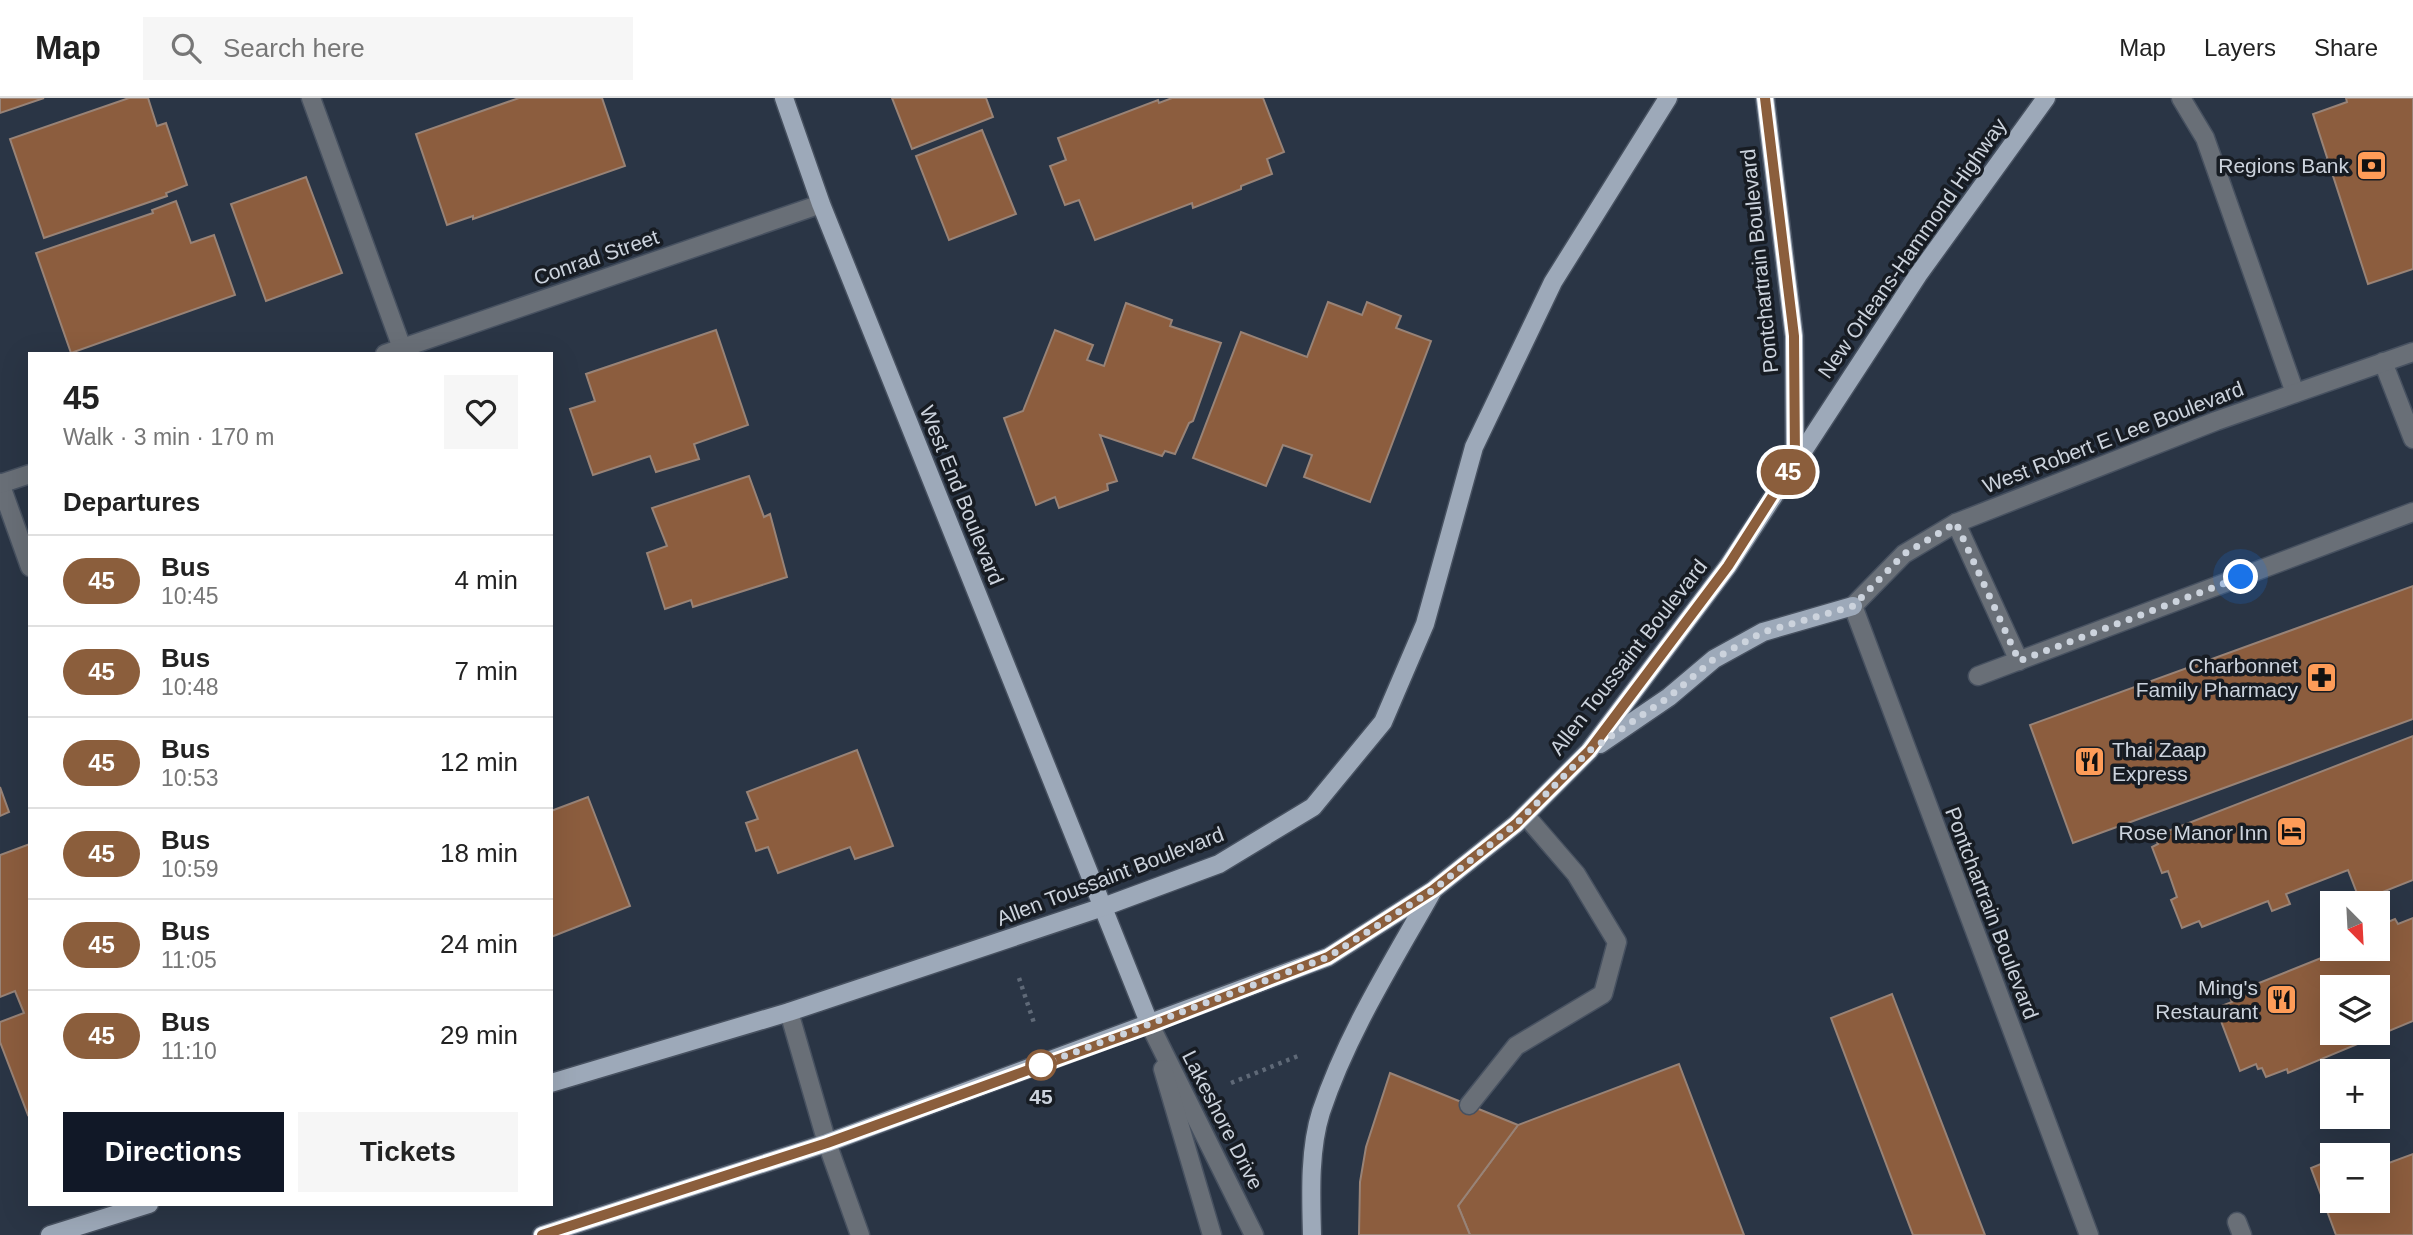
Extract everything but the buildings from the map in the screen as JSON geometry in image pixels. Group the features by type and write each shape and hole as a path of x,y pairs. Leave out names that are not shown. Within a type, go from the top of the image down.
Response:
{"main road":[{"name":"West End Boulevard","path":"784,98 821,204 1103,907"},
{"name":"Allen Toussaint Boulevard","path":"553,1082 789,1012 1103,907 1219,864 1313,807 1383,722 1425,624 1474,447 1553,282 1668,98"},
{"name":"Pontchartrain Boulevard","path":"1765,98 1794,336 1795,461"},
{"name":"New Orleans-Hammond Highway","path":"1795,461 1918,275 2046,98"},
{"name":"Allen Toussaint Boulevard","path":"542,1235 827,1143 1150,1026 1328,957 1433,890 1525,815 1589,751 1728,566 1795,461"},
{"path":"1589,751 1669,697 1714,659 1763,632 1853,606"},
{"path":"1312,1235 1310,1186 1321,1114 1356,1028 1433,890"},
{"name":"Lakeshore Drive","path":"1103,907 1150,1026"},
{"path":"50,1235 143,1206"}],"street":[{"path":"311,98 393,351"},
{"path":"2181,98 2206,138 2295,393"},
{"name":"Conrad Street","path":"393,351 821,204"},
{"name":"West Robert E Lee Boulevard","path":"1853,606 1904,554 1956,523 2295,393 2413,352"},
{"path":"2384,362 2413,439"},
{"path":"28,475 0,483 28,560"},
{"path":"1978,676 2413,512"},
{"path":"1956,523 2019,661"},
{"name":"Pontchartrain Boulevard","path":"1853,606 2089,1235"},
{"path":"1469,1105 1516,1046 1603,993 1617,942 1576,874 1525,815"},
{"path":"789,1012 827,1143 860,1235"},
{"name":"Lakeshore Drive","path":"1150,1026 1212,1235"},
{"name":"Lakeshore Drive","path":"1150,1026 1254,1235"}],"path":[{"path":"1015,968 1035,1026"},
{"path":"1231,1083 1299,1055"}],"bus line":[{"name":"45","path":"542,1235 827,1143 1150,1026 1328,957 1433,890 1516,824 1589,751 1728,566 1795,461 1794,336 1765,98"}],"place":[{"name":"Regions Bank","path":"2372,165"},
{"name":"Charbonnet Family Pharmacy","path":"2321,677"},
{"name":"Thai Zaap Express","path":"2089,761"},
{"name":"Rose Manor Inn","path":"2291,832"},
{"name":"Ming's Restaurant","path":"2281,999"},
{"name":"45","path":"1041,1065"}],"route":[{"path":"1041,1065 1328,957 1433,890 1516,824 1589,751 1669,697 1714,659 1763,632 1853,606 1904,554 1956,523 2019,661 2241,577"}]}
